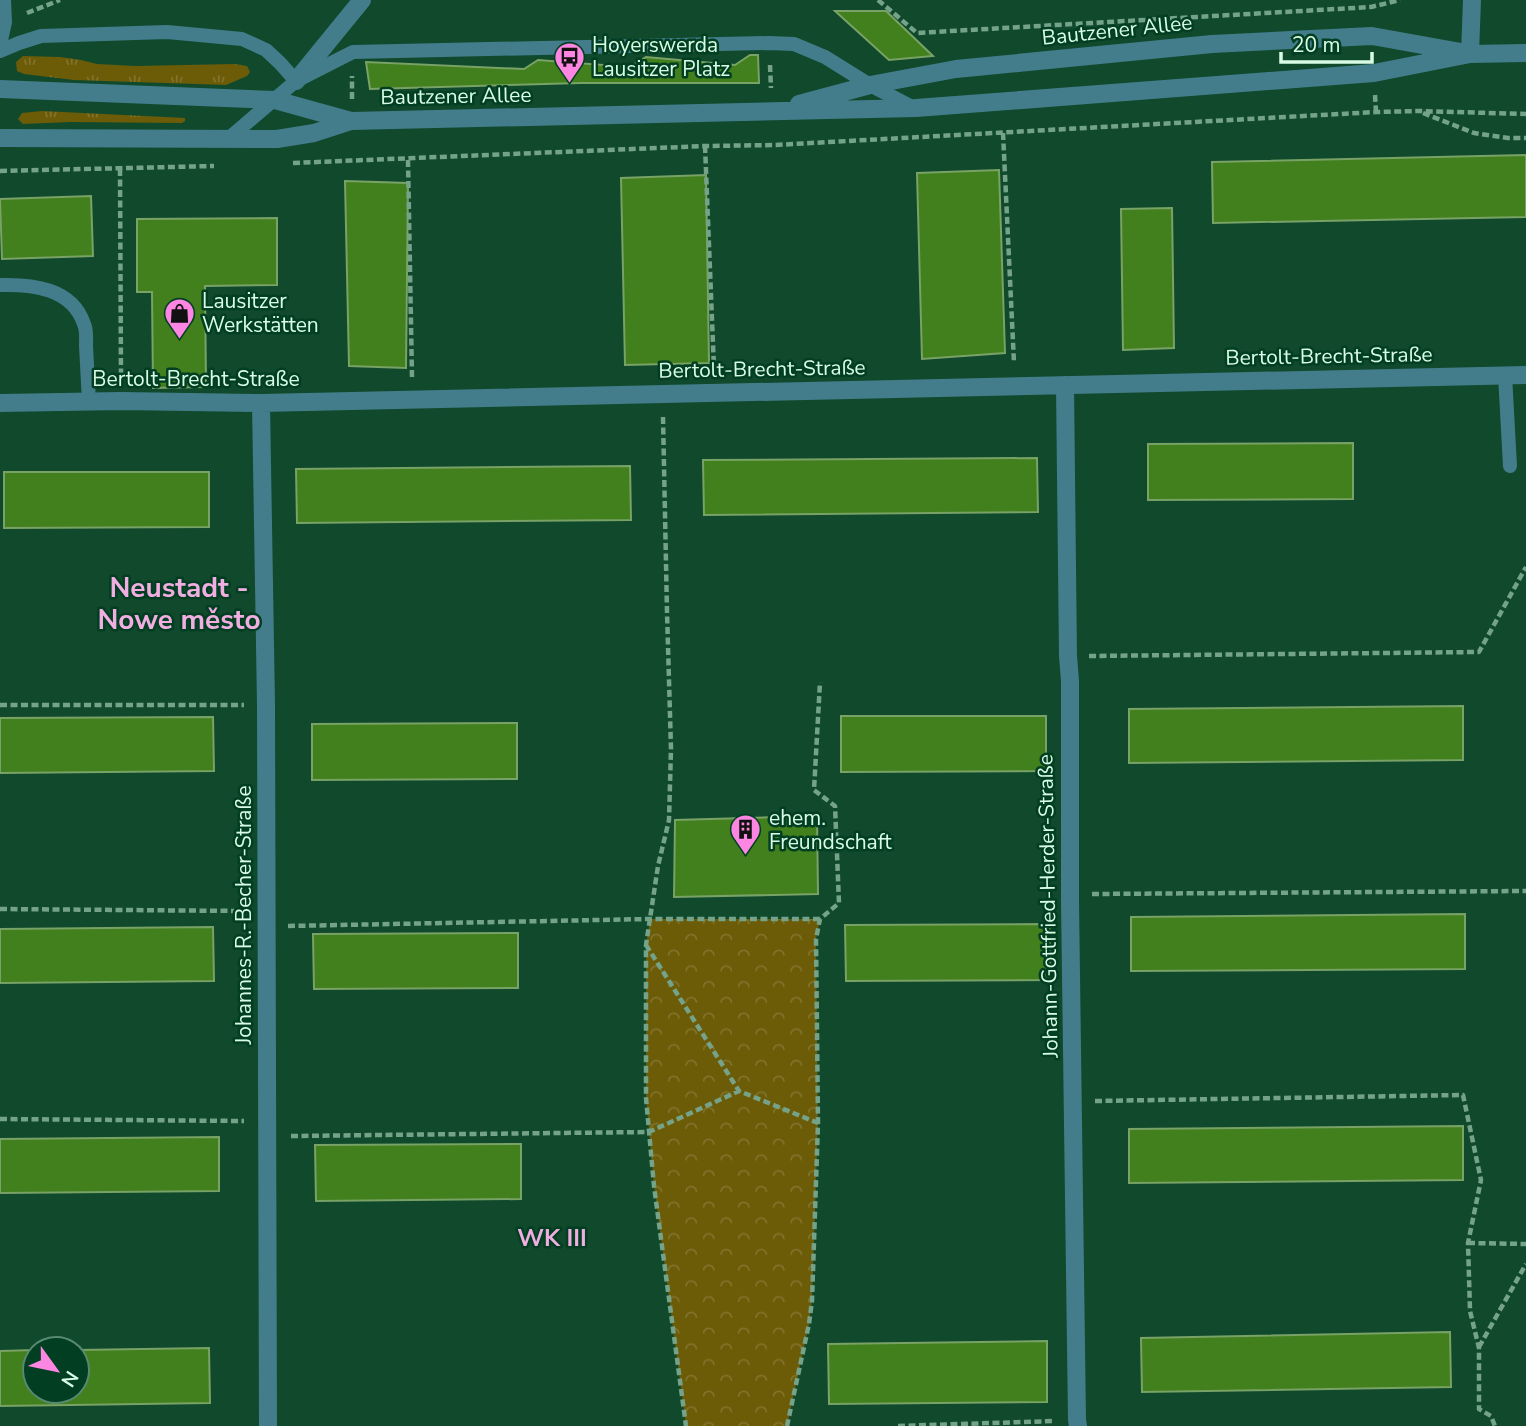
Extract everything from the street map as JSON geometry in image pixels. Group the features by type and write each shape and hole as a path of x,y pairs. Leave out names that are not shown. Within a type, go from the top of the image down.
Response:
{"street":[{"path":"296,81 362,0"},
{"path":"1470,54 1472,0"},
{"name":"Bautzener Allee","path":"772,112 870,85 956,69 1212,44 1372,36 1470,54"},
{"name":"Bautzener Allee","path":"0,89 275,100 351,121 772,112 916,108 1374,73 1470,54 1526,53"},
{"name":"Bautzener Allee","path":"0,138 276,139 314,133 351,121"},
{"name":"Bertolt-Brecht-Straße","path":"0,403 261,403 1526,375"},
{"name":"Johann-Gottfried-Herder-Straße","path":"1065,385 1077,1423"},
{"name":"Johannes-R.-Becher-Straße","path":"261,403 266,705 268,1426"}],"lane":[{"path":"0,45 5,22 4,0"},
{"path":"0,51 41,36 167,32 242,39 265,50 296,81"},
{"path":"229,138 296,81 353,52 794,44 825,57 870,85 916,108"},
{"path":"0,285 22,284 49,289 66,299 78,312 85,326 89,402"},
{"path":"1504,375 1510,466"}],"path":[{"path":"5,22 60,0"},
{"path":"878,0 917,33 1371,6 1400,0"},
{"path":"1419,111 1474,134 1526,138"},
{"path":"285,163 775,145 1419,111 1526,114"},
{"path":"1003,133 1015,386"},
{"path":"705,146 715,393"},
{"path":"408,160 412,400"},
{"path":"0,171 216,166"},
{"path":"120,169 121,401"},
{"path":"663,394 671,749 669,820 646,945 646,1098 654,1186 687,1426"},
{"path":"1068,656 1479,652 1526,568"},
{"path":"787,1426 811,1312 818,1123 816,939 820,919 839,903 835,806 814,790 820,681"},
{"path":"0,705 266,705"},
{"path":"1070,894 1526,891"},
{"path":"0,909 266,919 820,919"},
{"path":"646,945 739,1091 818,1123"},
{"path":"0,1119 267,1128 649,1132 739,1091"},
{"path":"1073,1101 1463,1095 1481,1180 1468,1243 1470,1311 1479,1348 1479,1409 1491,1416 1495,1426"},
{"path":"1468,1243 1526,1244"},
{"path":"1479,1348 1526,1264"},
{"path":"898,1426 1077,1423"}],"green space":[{"path":"23,56 60,57 97,64 135,66 235,64 247,66 250,72 226,85 74,80 17,71 16,62"},
{"path":"42,111 185,118 185,121 23,124 18,119 22,113"},
{"path":"650,919 820,919 816,939 818,1123 812,1301 787,1426 686,1426 654,1186 646,1098 646,945"}],"building":[{"path":"835,11 886,11 933,56 889,60"},
{"path":"750,55 758,55 759,83 581,83 370,89 366,62 524,69 538,60 629,67 646,57 735,65"},
{"path":"1526,155 1526,217 1213,223 1212,162"},
{"path":"999,170 1005,353 922,359 917,173"},
{"path":"706,175 709,363 625,365 621,178"},
{"path":"345,181 408,183 406,368 349,366"},
{"path":"91,196 93,256 2,259 0,199"},
{"path":"1172,208 1174,348 1123,350 1121,209"},
{"name":"Lausitzer Werkstätten","path":"277,218 277,285 205,286 206,387 153,388 152,292 137,292 137,219"},
{"path":"1353,443 1353,499 1148,500 1148,444"},
{"path":"1037,458 1038,512 704,515 703,460"},
{"path":"630,466 631,520 297,523 296,469"},
{"path":"4,472 209,472 209,527 4,528"},
{"path":"1463,706 1463,760 1129,763 1129,709"},
{"path":"841,716 1046,716 1046,771 841,772"},
{"path":"213,717 214,771 0,773 0,718"},
{"path":"517,723 517,779 312,780 312,724"},
{"name":"ehem. Freundschaft","path":"817,816 818,894 674,897 675,820"},
{"path":"1465,914 1465,969 1131,971 1131,917"},
{"path":"1050,924 1050,980 846,981 845,925"},
{"path":"213,927 214,981 0,983 0,929"},
{"path":"518,933 518,988 314,989 313,934"},
{"path":"1463,1126 1463,1180 1129,1183 1129,1129"},
{"path":"219,1137 219,1191 0,1193 0,1139"},
{"path":"521,1144 521,1199 316,1201 315,1145"},
{"path":"1450,1332 1451,1387 1142,1392 1141,1338"},
{"path":"1047,1341 1047,1402 829,1404 828,1344"},
{"path":"209,1348 210,1403 91,1405 91,1350"},
{"path":"21,1350 21,1405 70,1405 0,1406 0,1351"}],"place":[{"name":"Hoyerswerda Lausitzer Platz","path":"569,84"},
{"name":"Lausitzer Werkstätten","path":"179,340"},
{"name":"ehem. Freundschaft","path":"746,857"}],"district":[{"name":"Neustadt - Nowe město","path":"179,604"},
{"name":"WK III","path":"552,1238"}]}
